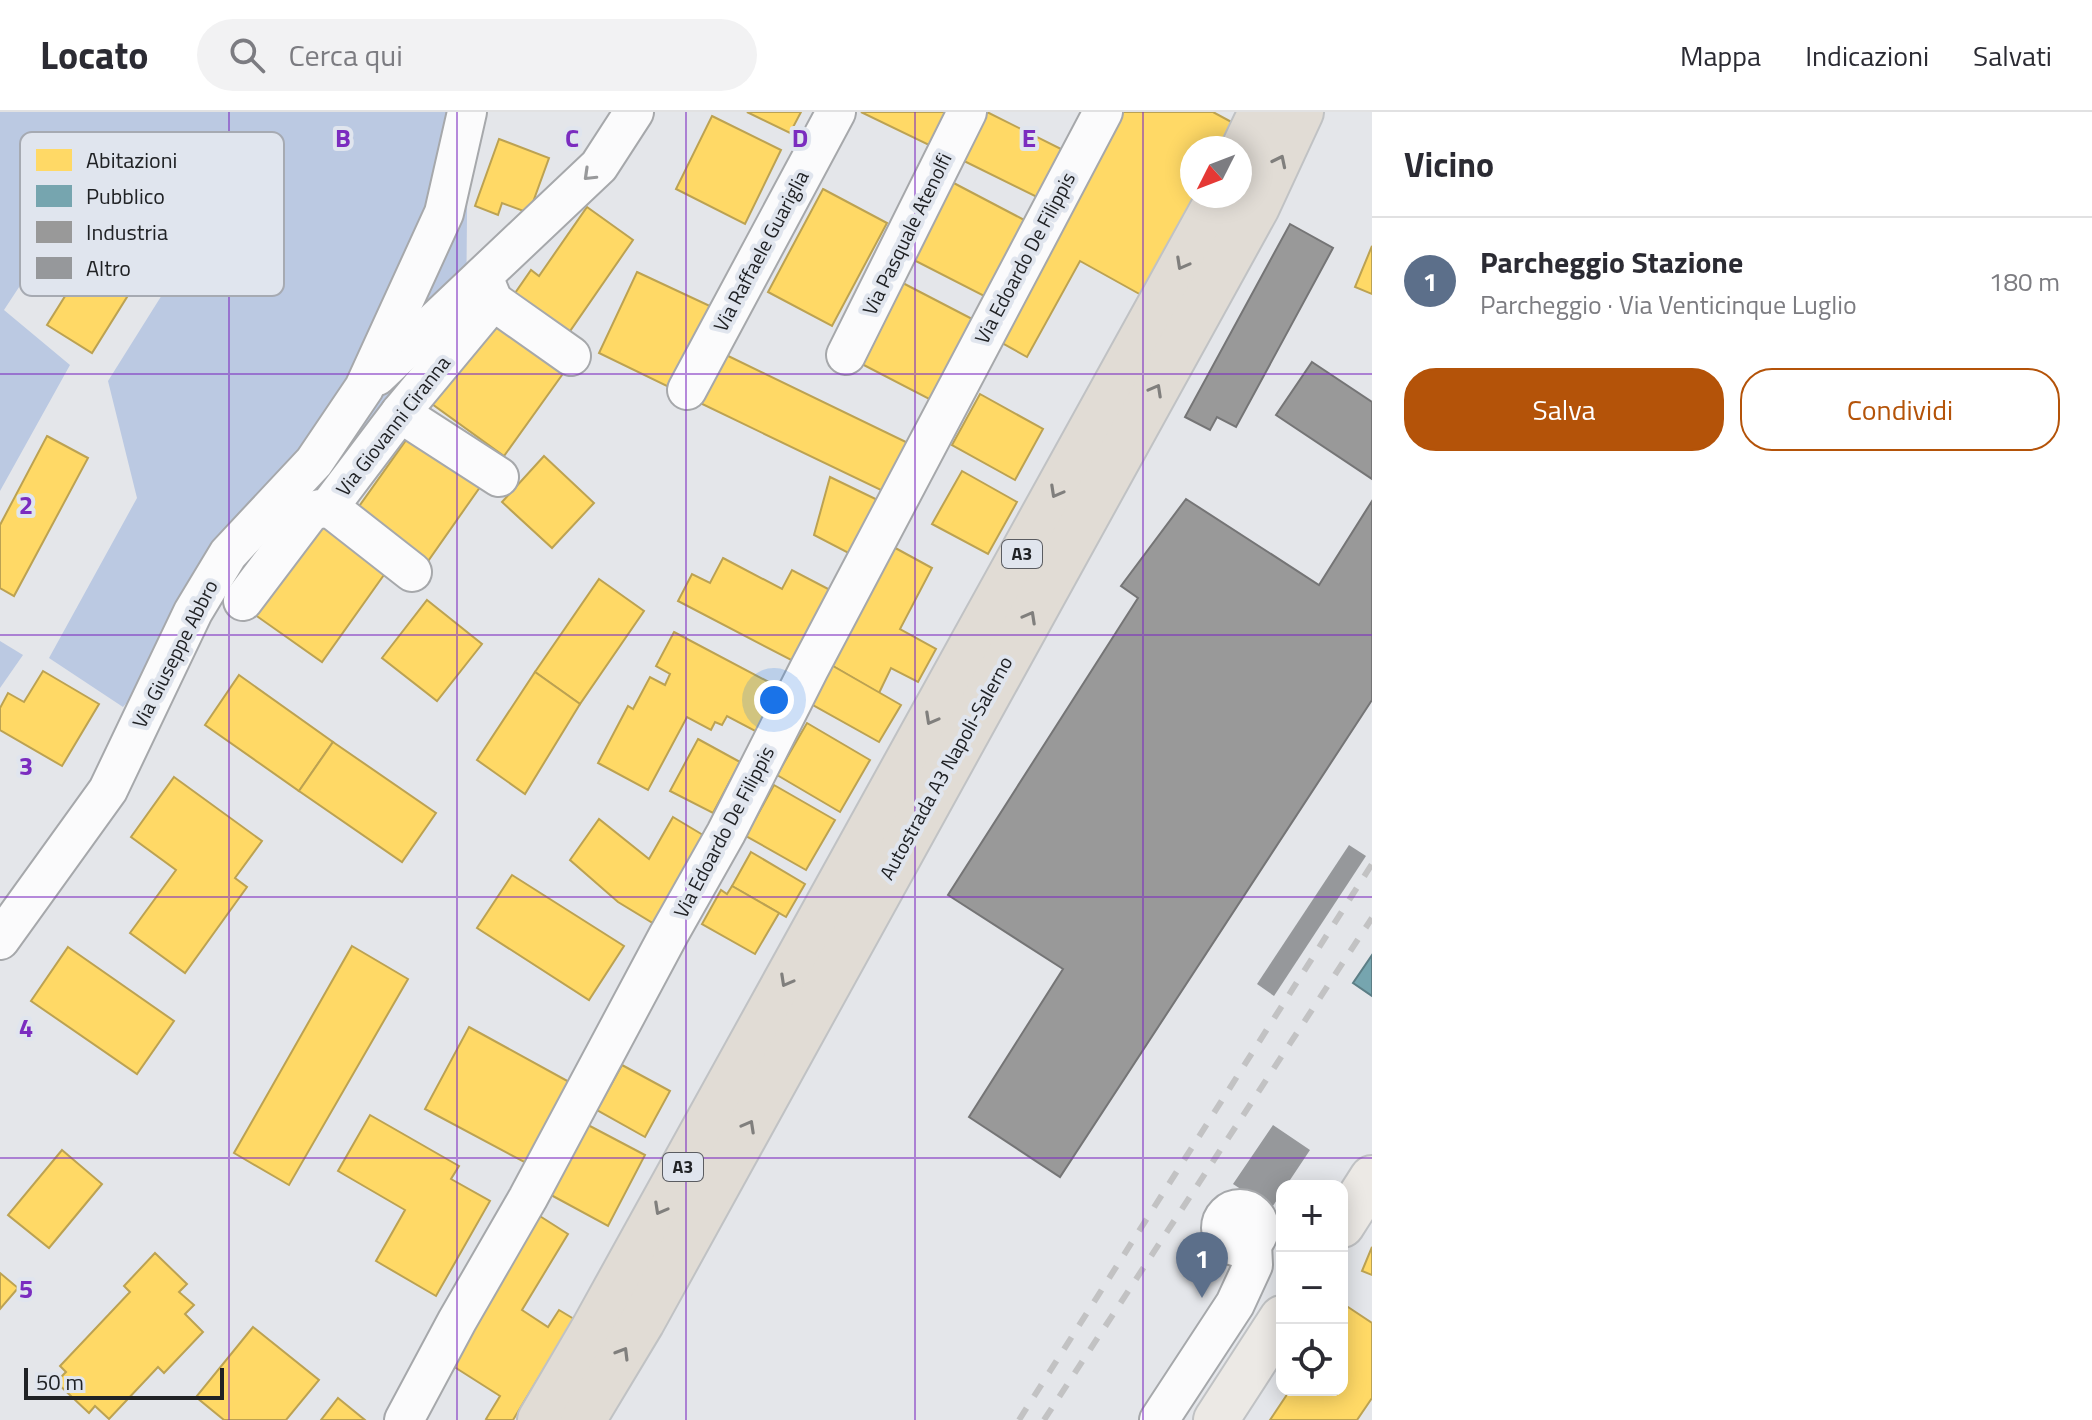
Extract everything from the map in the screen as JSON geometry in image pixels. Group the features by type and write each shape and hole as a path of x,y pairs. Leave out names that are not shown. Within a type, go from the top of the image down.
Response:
{"highway":[{"path":"1250,136 1261,112"},
{"name":"Autostrada A3 Napoli-Salerno","path":"583,1420 642,1322 1257,207 1301,112"},
{"name":"Autostrada A3 Napoli-Salerno","path":"540,1420 602,1314 1213,208"}],"main road":[{"path":"1348,1216 1372,1178"},
{"path":"1216,1420 1278,1324"}],"street":[{"name":"Via Giuseppe Abbro","path":"0,940 108,790 193,612 228,554 314,462 364,388 444,213 467,112"},
{"path":"364,388 488,288 599,166 634,112"},
{"name":"Via Raffaele Guariglia","path":"687,390 836,112"},
{"name":"Via Pasquale Atenolfi","path":"846,355 967,112"},
{"name":"Via Edoardo De Filippis","path":"404,1420 726,833 823,642 1103,112"},
{"path":"488,288 571,356"},
{"name":"Via Giovanni Ciranna","path":"243,601 311,511 329,507 488,288"},
{"path":"400,413 499,477"},
{"path":"329,507 412,572"},
{"path":"1159,1420 1235,1304 1253,1265 1252,1244"}],"shaded area":[{"path":"0,112 468,112 466,320 123,707 49,658 137,498 108,381 161,296 284,296 284,132 20,132 20,286 4,310 70,365 0,491"},
{"path":"0,641 23,655 0,688"}],"building: Abitazioni":[{"path":"747,112 801,112 790,133"},
{"path":"861,112 947,112 931,146"},
{"path":"987,112 1067,152 1043,200 964,161"},
{"path":"1120,112 1213,112 1237,125 1231,136 1180,136 1180,208 1191,208 1143,296 1080,261 1027,357 995,339"},
{"path":"712,116 781,150 745,224 676,189"},
{"path":"499,139 549,158 529,213 502,203 498,215 475,206"},
{"path":"948,180 1028,222 988,298 908,257"},
{"path":"823,189 887,223 832,326 768,292"},
{"path":"587,207 633,240 568,334 513,296 531,270 539,276"},
{"path":"1372,246 1372,294 1355,287"},
{"path":"637,272 712,307 673,389 599,353"},
{"path":"897,280 976,321 935,402 856,361"},
{"path":"65,296 128,296 92,353 47,325"},
{"path":"494,317 567,368 504,456 432,404"},
{"path":"720,352 908,443 885,492 696,401"},
{"path":"980,394 1043,429 1015,480 952,445"},
{"path":"414,429 485,480 426,564 355,512"},
{"path":"47,436 88,458 14,596 0,588 0,525"},
{"path":"544,456 594,503 552,548 502,502"},
{"path":"962,471 1017,502 988,554 932,524"},
{"path":"830,477 888,505 860,559 814,535"},
{"path":"316,522 386,572 322,662 251,612"},
{"path":"888,544 932,568 900,629 936,649 918,682 891,668 879,693 826,662"},
{"path":"723,558 782,589 792,570 832,591 795,662 678,601 692,574 710,583"},
{"path":"599,579 644,611 580,704 535,672"},
{"path":"427,600 482,644 437,701 382,658"},
{"path":"674,632 780,688 757,732 727,716 722,725 715,722 711,730 687,717 648,790 598,763 628,706 633,709 650,677 665,685 670,674 656,666"},
{"path":"826,662 901,705 879,742 804,700"},
{"path":"43,671 99,704 62,766 0,730 0,708 8,693 24,702"},
{"path":"535,672 580,704 525,794 477,760"},
{"path":"239,675 333,742 299,791 205,725"},
{"path":"807,723 870,760 840,812 777,775"},
{"path":"698,739 740,762 713,813 670,791"},
{"path":"333,742 436,813 402,862 299,791"},
{"path":"174,777 262,841 235,878 247,887 185,973 130,933 176,870 131,837"},
{"path":"774,785 835,820 806,870 746,836"},
{"path":"673,817 708,838 661,928 618,902 570,860 599,819 649,859"},
{"path":"751,852 805,884 786,917 732,886"},
{"path":"512,875 624,946 589,1000 477,928"},
{"path":"732,886 779,913 755,954 702,924 721,890 727,894"},
{"path":"352,946 408,979 289,1185 234,1153"},
{"path":"68,947 174,1021 137,1074 31,1001"},
{"path":"469,1027 571,1083 528,1164 425,1109"},
{"path":"622,1065 670,1091 645,1137 597,1110"},
{"path":"370,1115 459,1166 451,1179 490,1201 436,1296 376,1261 405,1210 338,1171"},
{"path":"588,1125 645,1155 608,1226 551,1195"},
{"path":"62,1150 102,1184 49,1248 8,1215"},
{"path":"535,1213 568,1234 522,1310 548,1327 559,1310 574,1319 513,1420 488,1420 500,1396 445,1361"},
{"path":"1372,1247 1372,1275 1362,1271"},
{"path":"155,1253 187,1284 179,1292 194,1305 185,1314 203,1332 164,1373 158,1367 109,1419 95,1406 89,1413 56,1382 66,1372 60,1366 130,1292 124,1286"},
{"path":"0,1273 18,1288 0,1309"},
{"path":"1348,1307 1372,1323 1372,1398 1357,1420 1270,1420 1286,1396 1348,1396"},
{"path":"253,1327 319,1380 286,1420 224,1420 196,1397"},
{"path":"338,1398 365,1420 321,1420"}],"building: Pubblico":[{"path":"1372,955 1372,996 1353,983"}],"building: Industria":[{"path":"1290,224 1333,248 1236,427 1217,417 1210,430 1185,417"},
{"path":"1312,362 1372,402 1372,479 1276,415"},
{"path":"1186,499 1319,585 1372,501 1372,700 1060,1177 969,1117 1063,969 948,895 1138,598 1121,586"}],"building: Altro":[{"path":"1349,845 1366,856 1274,996 1257,984"},
{"path":"1273,1125 1310,1150 1290,1180 1276,1180 1276,1201 1271,1209 1233,1184"}],"railway":[{"path":"1019,1420 1372,864"},
{"path":"1044,1420 1372,918"}],"place":[{"name":"Parcheggio Stazione","path":"1202,1298"}]}
